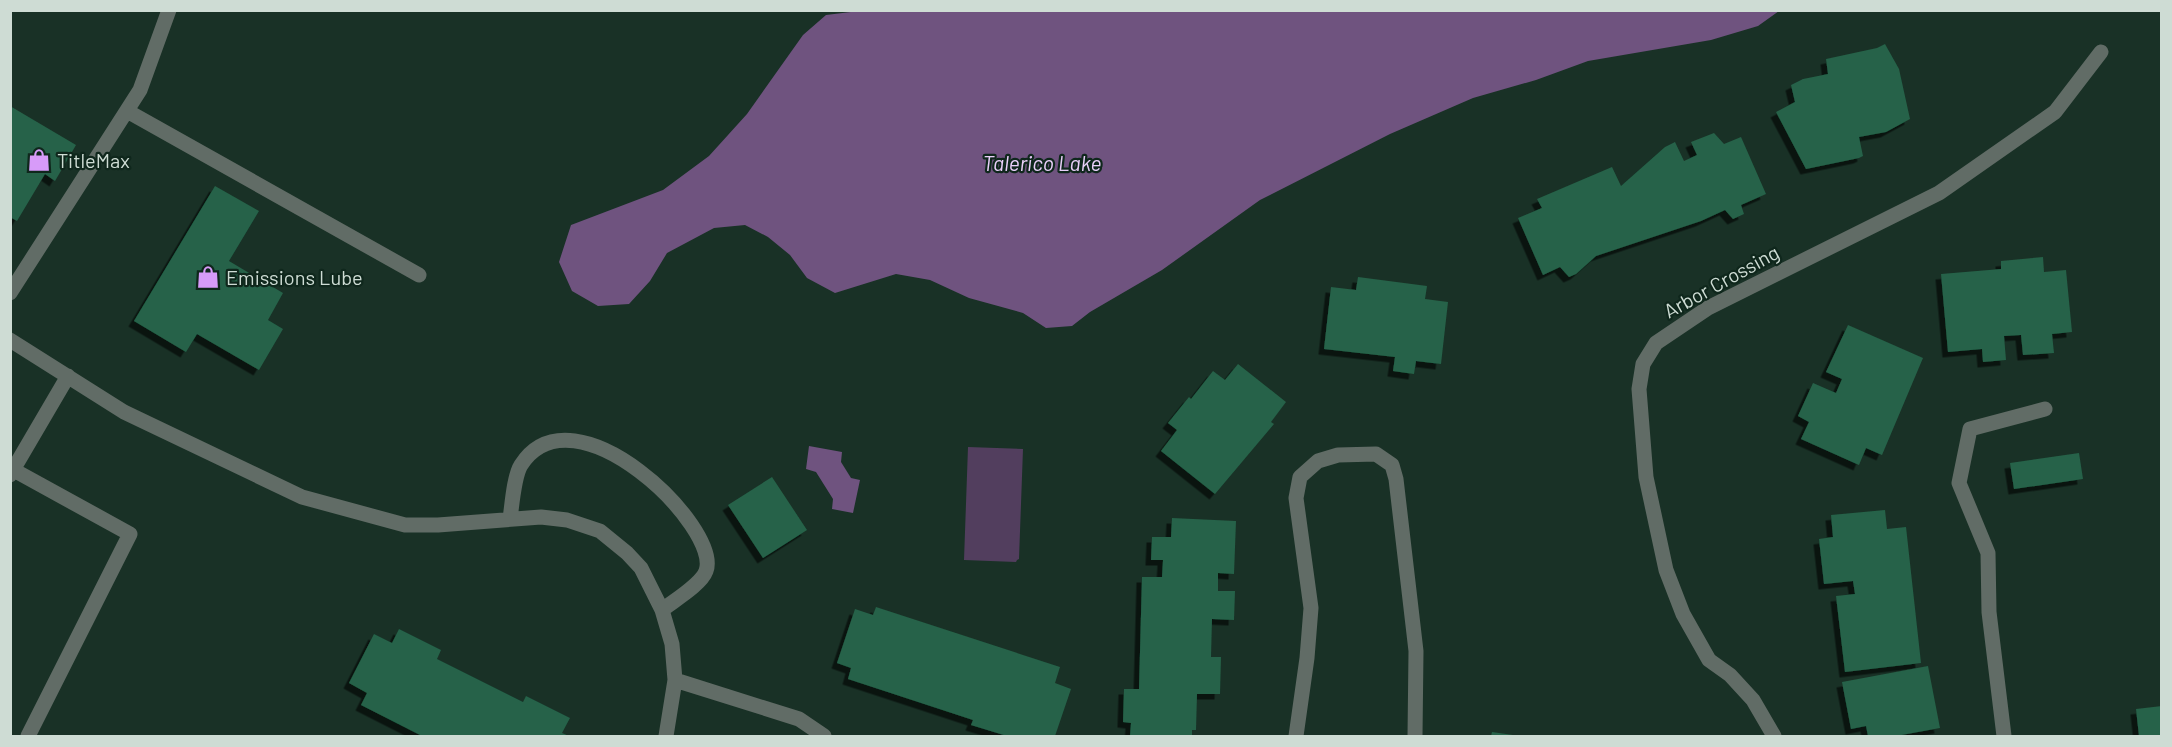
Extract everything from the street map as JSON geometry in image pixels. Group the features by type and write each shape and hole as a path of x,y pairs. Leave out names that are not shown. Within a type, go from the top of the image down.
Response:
{"street":[{"path":"10,293 140,90 170,11"},
{"name":"Arbor Crossing","path":"1774,736 1753,700 1730,675 1709,660 1683,614 1666,570 1646,477 1639,389 1643,364 1656,343 1708,308 1949,187 2055,112 2101,52"},
{"path":"127,111 419,275"},
{"path":"10,339 124,412 302,497 405,525 438,525 541,517 567,520 600,531 641,568 662,610 672,644 675,680 666,736"},
{"path":"28,736 130,534 12,471 68,376"},
{"path":"2004,736 1989,612 1988,553 1959,483 1970,429 2045,409"},
{"path":"510,519 519,467 533,452 547,444 565,439 588,443 625,459 658,485 692,526 705,554 706,570 699,581 662,610"},
{"path":"1296,736 1307,658 1311,608 1296,498 1300,477 1318,461 1356,453 1376,454 1392,465 1396,479 1416,651 1415,736"},
{"path":"675,680 799,719 825,736"}],"shaded area":[{"path":"968,447 1023,449 1019,559 1016,562 964,560"}],"water":[{"name":"Talerico Lake","path":"867,10 1779,11 1758,26 1711,40 1588,61 1536,80 1473,98 1390,134 1260,200 1162,270 1090,312 1072,326 1046,328 1023,313 969,298 930,280 896,274 835,293 807,278 790,255 768,237 745,225 714,228 667,253 650,281 629,304 598,306 572,291 559,262 571,225 663,190 709,156 747,114 803,35 826,15"},
{"path":"809,446 842,452 841,462 851,478 860,480 853,513 832,509 833,499 816,472 806,469"}],"building":[{"path":"1885,44 1899,69 1910,119 1886,132 1859,137 1863,156 1859,158 1806,169 1776,112 1795,102 1791,85 1803,79 1828,74 1826,59 1877,48"},
{"name":"TitleMax","path":"10,106 76,145 55,181 45,174 17,221 10,217"},
{"path":"1714,133 1724,144 1741,137 1766,194 1741,205 1744,214 1733,219 1725,210 1701,221 1596,256 1576,274 1569,277 1560,267 1543,275 1518,218 1542,208 1537,199 1612,167 1621,186 1665,147 1675,142 1684,161 1697,155 1691,142"},
{"name":"Emissions Lube","path":"215,186 259,211 229,261 283,293 268,320 283,329 259,370 197,334 186,352 134,321"},
{"path":"2043,257 2044,272 2066,270 2072,332 2052,334 2054,353 2023,355 2021,335 2004,336 2006,360 1983,362 1982,349 1948,352 1941,274 2001,269 2001,261"},
{"path":"1358,277 1427,286 1425,299 1448,302 1441,364 1416,361 1414,374 1393,371 1395,357 1324,349 1331,287 1356,290"},
{"path":"1848,325 1923,358 1882,455 1866,448 1859,465 1801,439 1809,422 1798,416 1813,383 1836,393 1842,379 1826,372"},
{"path":"1238,364 1286,402 1271,422 1274,424 1215,494 1161,451 1177,430 1168,423 1189,397 1191,399 1213,371 1225,380"},
{"path":"2079,453 2083,479 2014,489 2010,463"},
{"path":"772,477 807,530 763,558 728,505"},
{"path":"1885,510 1887,529 1906,527 1921,663 1845,672 1836,596 1855,594 1853,581 1824,584 1819,539 1833,537 1831,515"},
{"path":"1172,518 1236,521 1234,574 1218,573 1218,591 1235,591 1234,620 1212,619 1211,657 1221,657 1220,694 1197,694 1196,730 1192,730 1192,736 1130,736 1131,723 1123,722 1124,689 1139,689 1142,577 1162,577 1163,560 1151,560 1152,537 1171,537"},
{"path":"876,607 1060,667 1055,683 1071,689 1055,736 1007,736 971,725 973,720 848,679 851,668 837,663 855,609 873,615"},
{"path":"399,629 441,650 437,659 523,702 526,696 570,718 562,733 569,736 422,736 361,705 367,693 349,683 374,634 392,643"},
{"path":"1928,666 1940,728 1896,736 1868,736 1866,726 1851,729 1842,682"},
{"path":"2162,706 2162,736 2139,736 2136,709"},
{"path":"1492,732 1513,735 1513,736 1491,736"}],"place":[{"name":"TitleMax","path":"39,160"},
{"name":"Emissions Lube","path":"208,277"}]}
